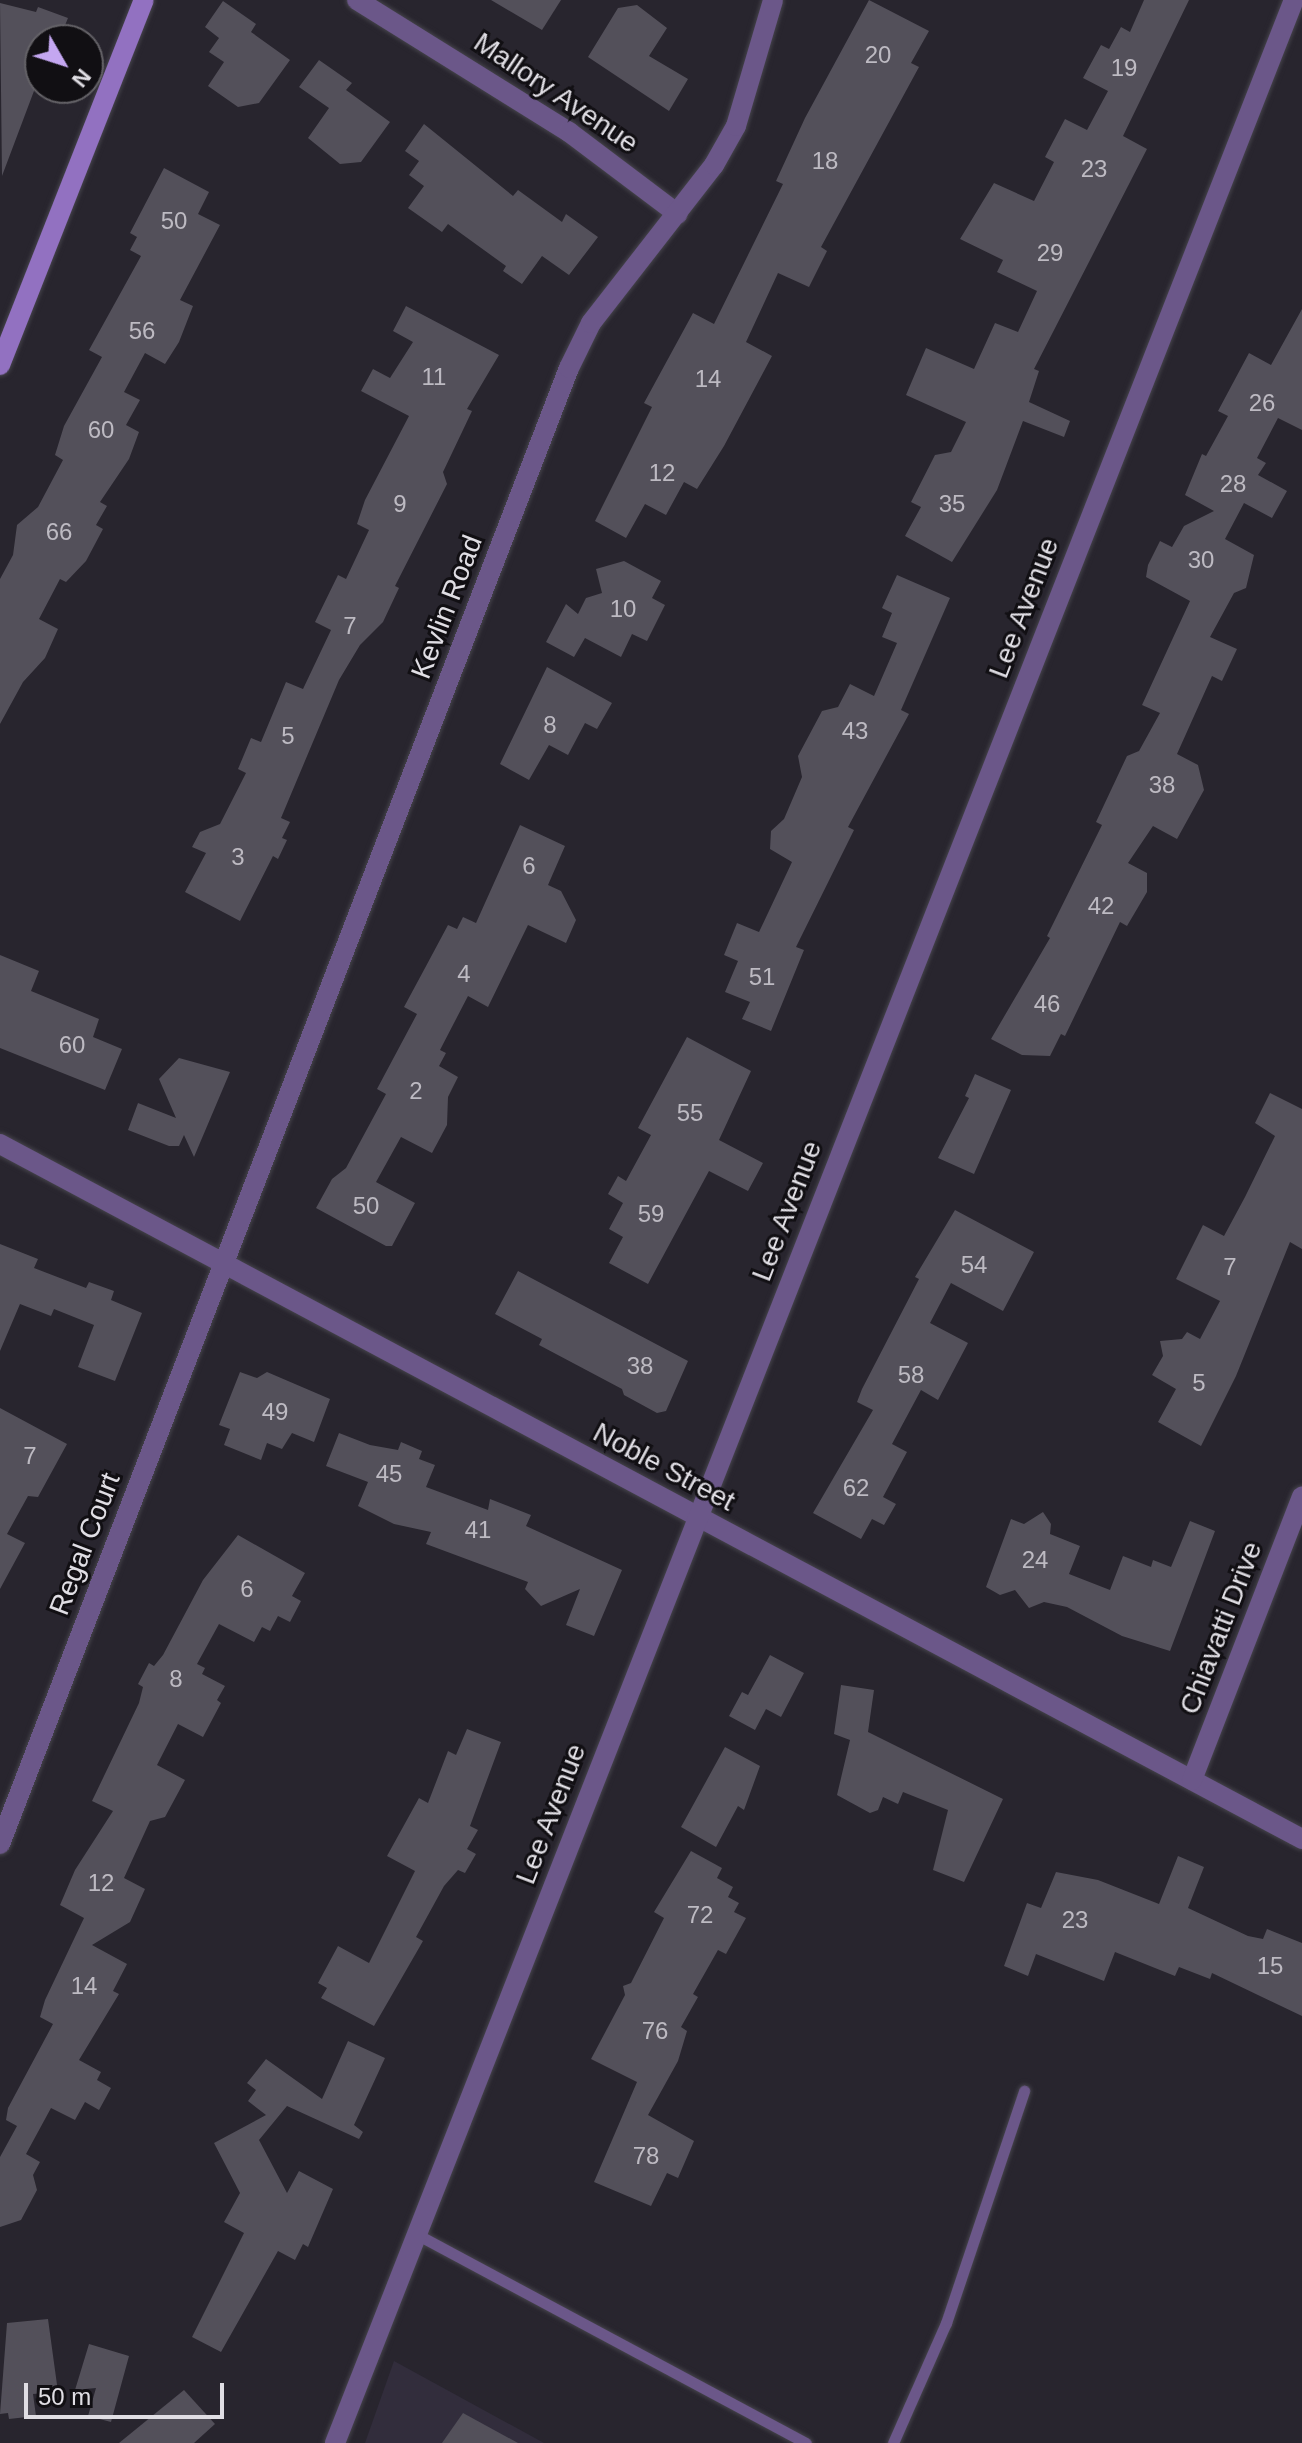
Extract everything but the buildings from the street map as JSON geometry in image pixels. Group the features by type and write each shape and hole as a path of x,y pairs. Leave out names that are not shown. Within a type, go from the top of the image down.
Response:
{"street":[{"path":"0,365 144,0"},
{"name":"Mallory Avenue","path":"357,0 557,124 678,214"},
{"name":"Kevlin Road","path":"223,1263 569,368 591,323 678,214 736,126 773,0"},
{"name":"Lee Avenue","path":"335,2443 1294,0"},
{"name":"Noble Street","path":"0,1144 1302,1839"},
{"name":"Regal Court","path":"0,1844 223,1263"},
{"name":"Chiavatti Drive","path":"1192,1780 1302,1497"}],"lane":[{"path":"893,2443 946,2323 1024,2091"},
{"path":"418,2235 806,2443"}],"shaded area":[{"path":"394,2361 544,2443 365,2443"}]}
